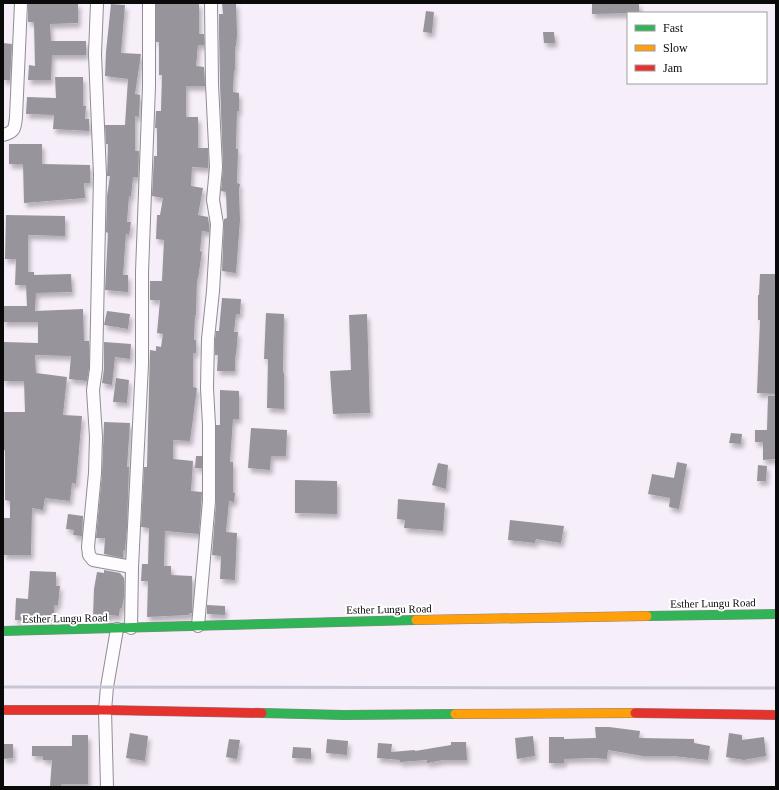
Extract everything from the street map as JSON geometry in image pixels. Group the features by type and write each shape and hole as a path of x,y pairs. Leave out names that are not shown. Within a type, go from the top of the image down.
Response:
{"street":[{"path":"3,135 10,133 15,128 22,3"},
{"path":"97,3 95,61 100,175 96,369 94,390 96,437 95,473 88,547 89,555 94,560 132,567"},
{"path":"131,628 132,567 142,364 142,264 149,86 149,3"},
{"path":"198,626 209,501 209,433 207,388 208,339 213,291 217,224 213,200 216,166 212,84 211,3"},
{"name":"Esther Lungu Road","path":"3,631 473,619 776,614"},
{"path":"107,787 105,710 107,687 117,629"},
{"path":"3,710 105,710 344,715 661,713 776,715"}],"building":[{"path":"28,3 78,3 78,23 50,24 51,41 86,41 86,55 52,55 51,80 28,80 29,65 35,66 34,22 28,22"},
{"path":"156,3 199,3 199,34 204,34 204,45 198,45 196,66 204,67 205,86 186,86 186,117 198,117 198,148 208,148 208,168 192,167 191,186 203,188 198,215 208,217 209,232 202,231 200,251 202,252 197,279 194,340 196,340 196,353 193,353 193,387 197,388 190,441 173,440 173,459 193,461 191,491 202,492 199,534 165,531 164,566 171,566 171,575 192,576 192,613 189,613 189,615 147,617 148,581 141,581 142,564 148,564 149,528 141,527 144,467 147,467 150,350 156,351 156,346 161,347 163,334 157,333 160,300 150,300 150,281 162,281 164,240 156,239 157,215 160,215 163,198 152,196 154,156 157,156 157,128 155,128 156,111 161,111 162,75 159,75 159,42 156,42"},
{"path":"222,3 236,3 237,35 235,46 233,92 239,93 236,149 238,149 237,183 240,184 240,220 236,273 222,271 224,219 227,218 226,192 221,191 223,167 219,14 223,14"},
{"path":"592,3 639,3 639,12 592,14"},
{"path":"111,4 125,5 121,53 141,54 135,94 140,95 139,117 135,116 135,151 139,151 138,177 133,177 131,197 129,196 127,222 131,222 129,235 126,234 123,275 128,275 128,292 105,290 108,233 106,232 107,196 110,176 107,176 108,144 106,144 105,125 125,125 128,79 105,76"},
{"path":"426,11 434,12 432,33 423,32"},
{"path":"543,32 554,32 555,43 544,43"},
{"path":"3,43 12,44 10,80 3,80"},
{"path":"55,77 83,77 83,106 86,106 85,119 89,119 89,131 53,129 54,115 26,114 27,97 56,98"},
{"path":"9,144 42,144 42,164 90,165 90,183 84,183 85,198 24,203 23,164 9,164"},
{"path":"6,215 65,216 65,236 28,235 28,272 34,272 34,275 71,274 72,292 36,293 35,311 83,309 84,341 89,341 89,368 87,381 69,379 71,356 35,355 36,373 67,377 63,415 82,416 76,484 72,483 70,501 45,498 43,510 32,508 31,555 3,555 3,518 10,518 10,501 5,500 3,412 25,412 24,381 3,381 3,342 38,343 38,322 3,322 3,306 27,306 26,285 15,285 16,259 5,259"},
{"path":"760,274 776,274 776,394 757,393 760,320 758,320 758,295"},
{"path":"222,298 241,299 240,314 236,314 234,332 238,332 235,355 235,371 217,371 218,355 215,355 215,339 216,331 219,331"},
{"path":"107,311 130,314 128,329 104,325"},
{"path":"266,313 284,314 284,409 267,408 268,359 264,359"},
{"path":"367,314 370,413 333,414 330,371 351,370 349,315"},
{"path":"104,342 131,344 130,359 115,357 112,385 102,383 104,369"},
{"path":"116,378 129,380 127,403 113,402"},
{"path":"220,390 239,391 239,419 233,419 230,462 233,462 233,492 235,493 234,502 229,501 226,532 237,533 235,580 220,579 221,556 212,555 216,502 216,425 220,425"},
{"path":"768,396 776,396 776,459 763,460 763,442 755,442 755,430 767,430"},
{"path":"104,422 130,423 127,467 129,467 127,526 123,558 104,554 105,538 96,538 102,474"},
{"path":"251,428 287,430 286,456 271,456 270,470 248,468"},
{"path":"731,433 742,434 741,444 729,443"},
{"path":"196,456 202,456 202,468 195,468"},
{"path":"677,462 687,464 679,509 669,507 670,498 648,494 652,474 674,478"},
{"path":"438,463 448,465 446,489 432,485"},
{"path":"758,465 767,466 766,481 757,481"},
{"path":"295,480 337,481 337,514 295,513"},
{"path":"398,499 445,503 443,531 404,528 405,520 397,519"},
{"path":"68,514 83,516 82,536 73,535 74,530 66,529"},
{"path":"510,520 564,526 561,543 536,539 535,543 508,540"},
{"path":"104,570 120,573 124,578 124,597 119,616 109,615 108,618 93,616 94,589 97,572 104,573"},
{"path":"30,571 56,572 56,586 60,586 58,605 54,605 54,620 15,620 16,598 28,599"},
{"path":"207,605 225,606 225,615 207,614"},
{"path":"595,727 609,727 640,731 639,738 694,739 694,743 710,746 708,760 673,756 643,756 608,750 607,759 564,759 564,763 549,763 549,737 564,737 564,739 596,738"},
{"path":"130,733 148,736 145,761 126,758"},
{"path":"729,733 742,735 742,740 764,737 766,756 744,760 726,757"},
{"path":"72,735 88,735 88,784 61,784 61,787 50,786 52,760 43,760 43,756 32,756 32,746 72,746"},
{"path":"533,736 535,756 517,759 515,738"},
{"path":"229,739 240,740 237,759 226,757"},
{"path":"327,739 348,741 347,755 326,753"},
{"path":"451,742 466,742 467,760 443,760 427,763 427,760 400,762 400,760 377,758 378,743 392,744 391,752 415,751 451,745"},
{"path":"3,744 13,744 13,758 3,759"},
{"path":"293,747 311,748 311,759 292,758"}],"railway":[{"path":"3,687 776,688"}],"traffic: fast":[{"path":"647,616 776,614"},
{"path":"3,631 416,620"},
{"path":"262,713 344,715 455,714"}],"traffic: slow":[{"path":"416,620 647,616"},
{"path":"455,714 635,713"}],"traffic: jam":[{"path":"3,710 262,713"},
{"path":"635,713 776,715"}]}
